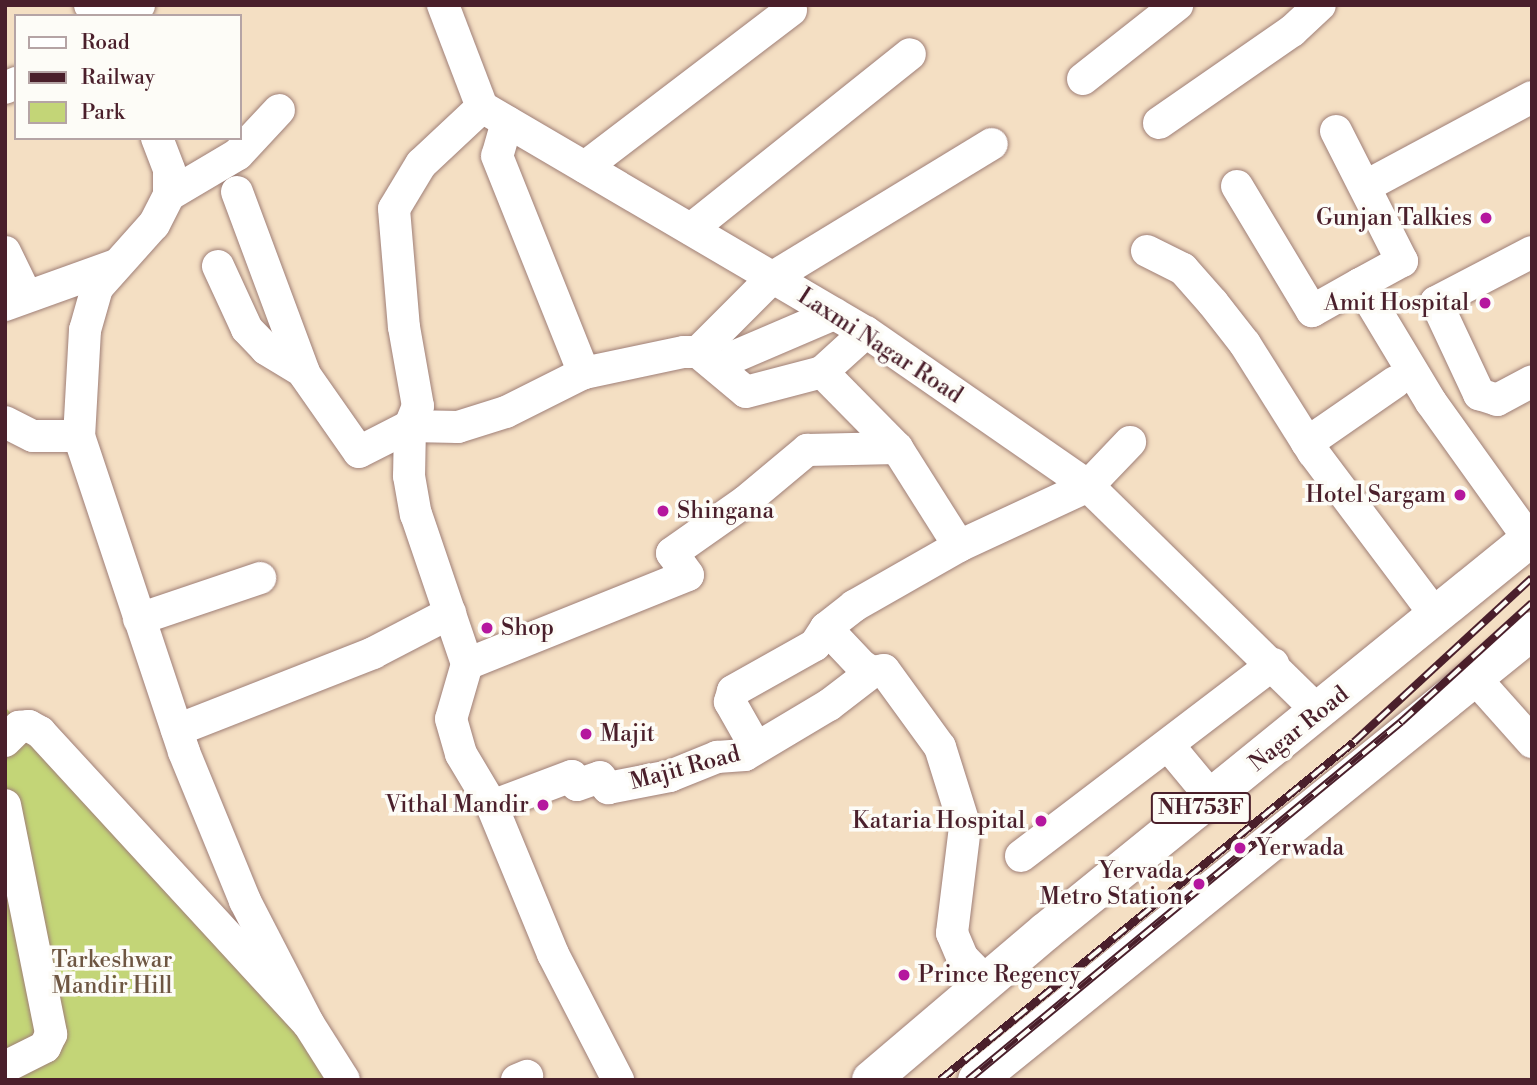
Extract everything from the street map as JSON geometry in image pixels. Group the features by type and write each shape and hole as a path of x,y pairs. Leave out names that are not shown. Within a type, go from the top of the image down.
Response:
{"highway":[{"name":"Nagar Road","path":"871,1080 986,982 1531,538"},
{"name":"NH753F","path":"977,1080 1532,631"}],"street":[{"path":"123,14 139,5"},
{"path":"443,5 463,57 494,115 498,156 584,373"},
{"path":"463,57 468,5"},
{"path":"1083,79 1177,5"},
{"path":"1159,123 1292,31 1320,5"},
{"path":"585,167 791,10"},
{"path":"691,229 909,54"},
{"path":"1366,186 1532,97"},
{"path":"279,110 238,153 170,195 154,223 97,288 85,330 79,436 177,730 245,901 308,1023 344,1080"},
{"path":"494,115 421,164 394,209 404,327 418,406 410,426 410,476 416,514 467,664 451,719 461,754 492,806 553,954 618,1080"},
{"name":"Laxmi Nagar Road","path":"494,115 866,332 1088,486 1273,664 1319,712"},
{"path":"1237,186 1312,311 1402,261 1336,131"},
{"path":"158,140 169,170 170,195"},
{"path":"237,192 304,372 359,452 410,426 458,428 506,412 584,373 698,352 773,277 992,144"},
{"path":"1147,251 1183,269 1213,303 1245,344 1307,443 1437,617"},
{"path":"5,252 16,300 116,265"},
{"path":"1532,252 1436,302 1479,394 1497,400 1532,381"},
{"path":"218,266 247,329 266,349 304,372"},
{"path":"1360,284 1431,402 1531,538"},
{"path":"736,356 834,314"},
{"path":"698,352 746,392 822,372 866,332"},
{"path":"822,372 897,448 959,546"},
{"path":"1307,443 1395,382"},
{"path":"5,422 33,436 79,436"},
{"path":"755,746 730,702 733,691 815,645 826,628 854,606 959,546 1088,486 1130,442"},
{"path":"467,664 688,575 672,552 746,501 807,450 897,448"},
{"path":"139,619 260,578"},
{"path":"177,730 373,653 450,613"},
{"path":"826,628 872,672 884,670 940,747 965,828 952,933 962,957 986,982"},
{"path":"1021,856 1273,664"},
{"name":"Majit Road","path":"492,806 572,776 577,785 600,777 608,788 670,776 717,757 745,755 755,746 829,705 872,672"},
{"path":"1475,678 1532,742"},
{"path":"7,735 29,726 40,732 308,1023"},
{"path":"1168,745 1212,799"},
{"path":"5,805 51,1034 45,1047 5,1067"}],"green space":[{"name":"Tarkeshwar Mandir Hill","path":"5,707 308,1023 337,1080 5,1080"}],"railway":[{"path":"940,1080 1354,742 1532,578"},
{"path":"968,1080 1401,722 1532,603"}],"place":[{"name":"Gunjan Talkies","path":"1486,218"},
{"name":"Amit Hospital","path":"1485,303"},
{"name":"Hotel Sargam","path":"1460,495"},
{"name":"Shingana","path":"663,511"},
{"name":"Shop","path":"487,628"},
{"name":"Majit","path":"586,734"},
{"name":"Vithal Mandir","path":"543,805"},
{"name":"Kataria Hospital","path":"1041,821"},
{"name":"Yerwada","path":"1240,848"},
{"name":"Yervada Metro Station","path":"1199,884"},
{"name":"Prince Regency","path":"904,975"}]}
